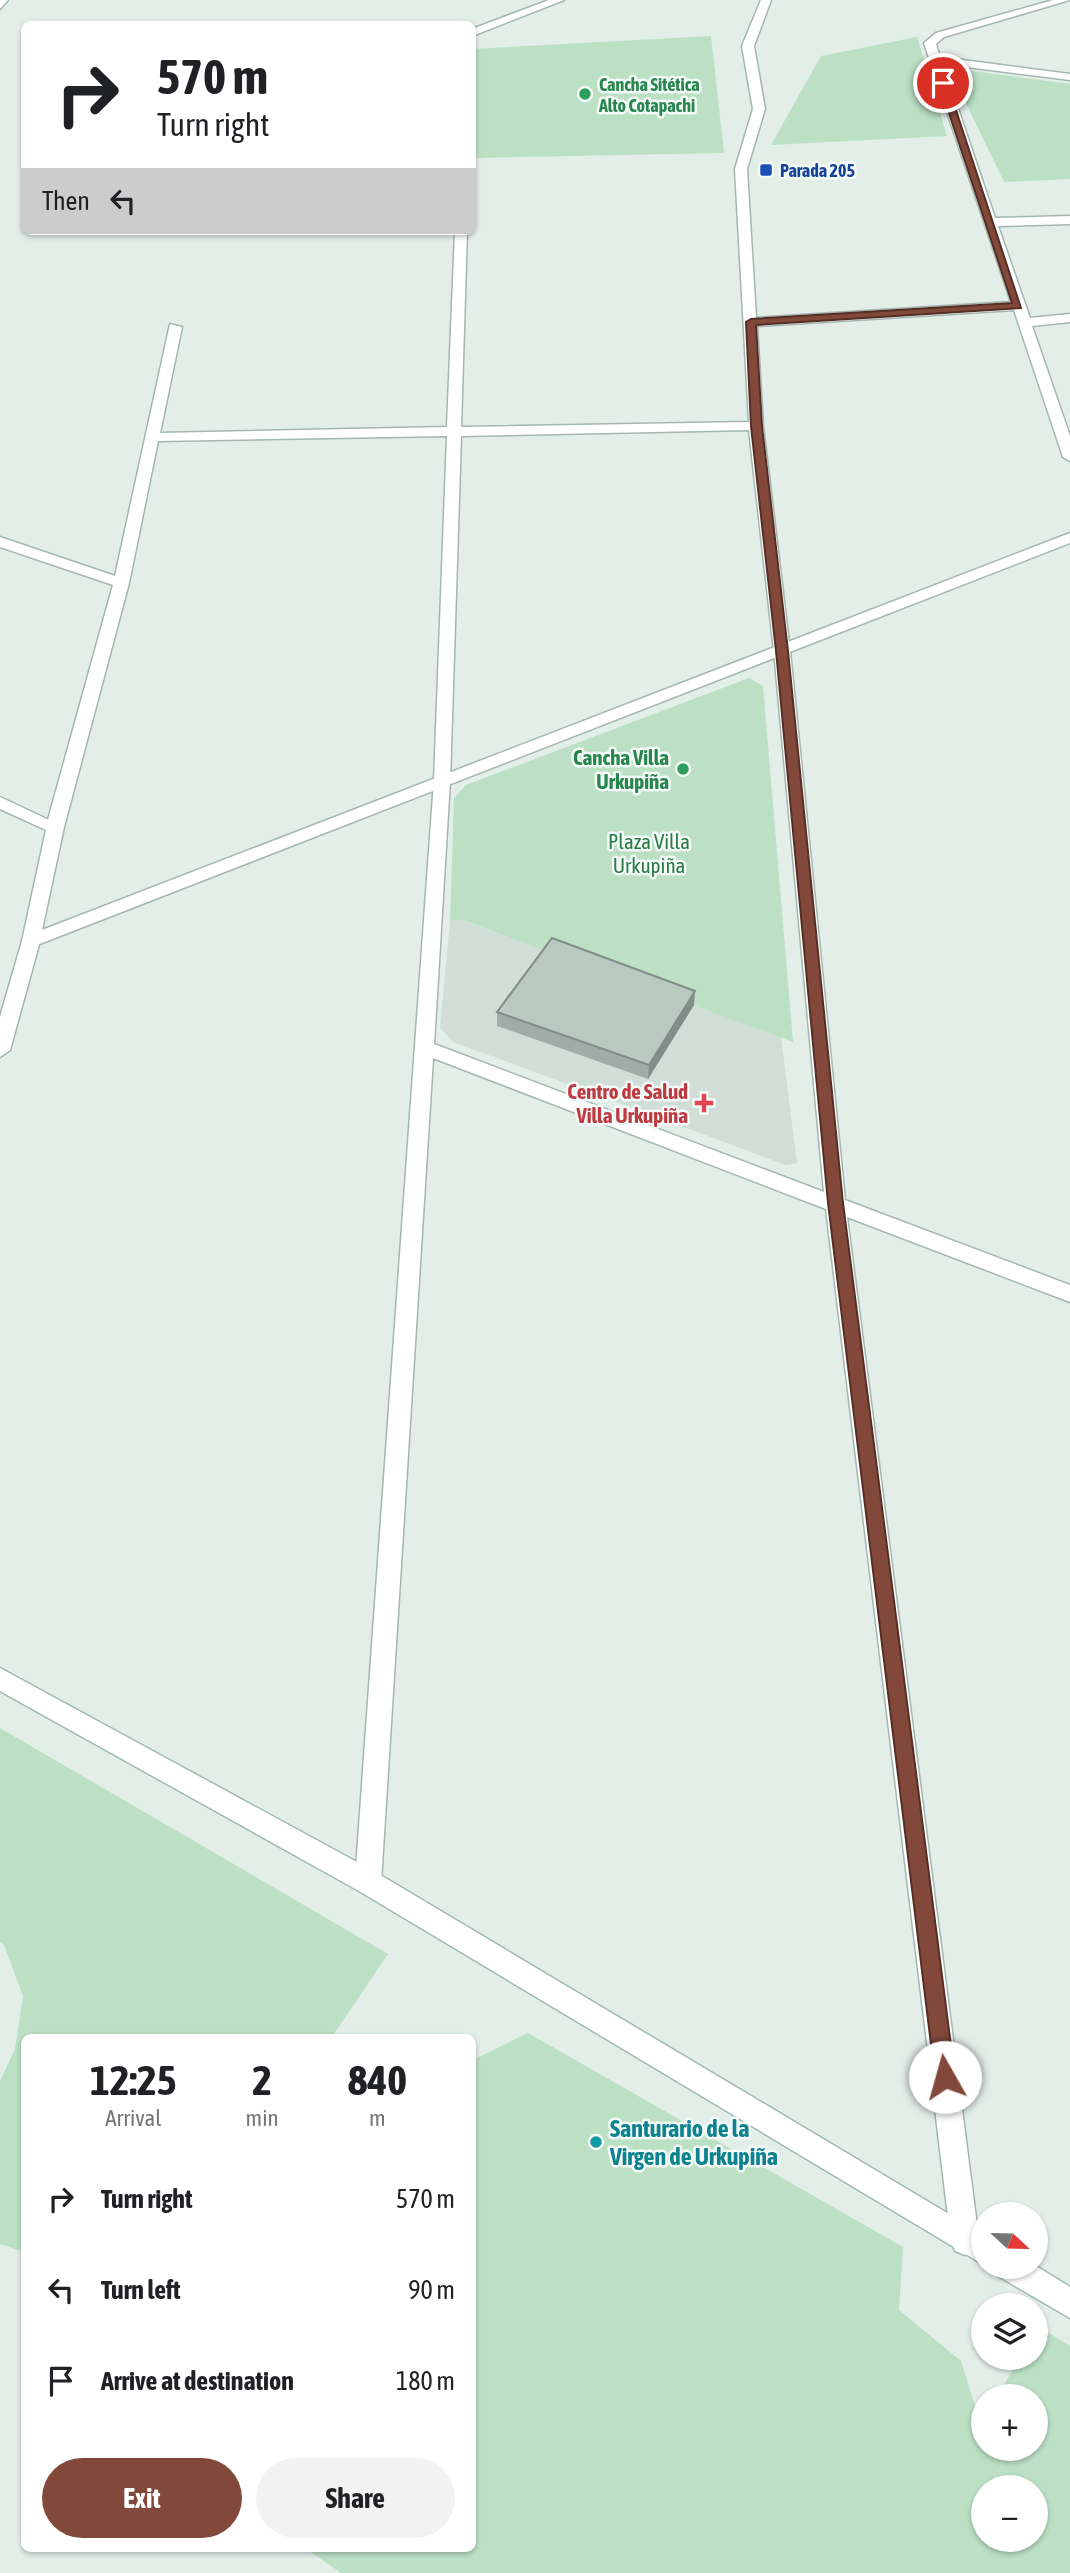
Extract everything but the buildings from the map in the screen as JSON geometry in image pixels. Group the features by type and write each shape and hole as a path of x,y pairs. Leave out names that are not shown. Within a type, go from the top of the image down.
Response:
{"street":[{"path":"0,6 3,0"},
{"path":"476,31 559,0"},
{"path":"766,0 748,46 759,109 741,169 756,426 782,651 835,1203 971,2223"},
{"path":"1065,0 1029,4 940,35 930,43 1024,323 1065,425 1070,457"},
{"path":"935,60 1070,77"},
{"path":"990,222 1070,220"},
{"path":"368,1882 442,781 461,235"},
{"path":"751,322 1018,306"},
{"path":"1024,323 1070,318"},
{"path":"0,1050 31,941 55,827 121,583 154,437 175,327"},
{"path":"154,437 756,426"},
{"path":"31,941 1070,538"},
{"path":"0,542 121,583"},
{"path":"0,802 55,827"},
{"path":"426,1048 1070,1294"},
{"path":"0,1679 368,1882 971,2244"},
{"path":"1030,2279 1070,2303"}],"shaded area":[{"name":"Centro de Salud Villa Urkupiña","path":"462,920 781,1037 797,1163 786,1165 453,1042 440,1028 450,921"}],"green space":[{"path":"711,36 724,153 476,158 476,49"},
{"path":"917,37 947,136 771,145 821,56"},
{"path":"949,68 1070,84 1070,179 1004,182"},
{"name":"Plaza Villa Urkupiña","path":"749,678 763,686 793,1042 463,920 450,921 454,798 466,785"},
{"path":"0,1728 388,1954 334,2034 21,2034 21,2251 0,2244 0,2081 15,2049 23,1996 4,1945 0,1942"},
{"name":"Santurario de la Virgen de Urkupiña","path":"528,2033 903,2247 899,2310 961,2361 971,2393 971,2461 1048,2461 1048,2384 1004,2384 1013,2370 1048,2370 1049,2333 1070,2346 1070,2573 341,2573 311,2552 476,2552 476,2059"}],"place":[{"name":"Cancha Sitética Alto Cotapachi","path":"585,94"},
{"name":"Parada 205","path":"766,170"},
{"name":"Cancha Villa Urkupiña","path":"683,769"},
{"name":"Centro de Salud Villa Urkupiña","path":"704,1103"},
{"name":"Santurario de la Virgen de Urkupiña","path":"596,2142"}],"route":[{"path":"943,83 1018,306 751,322 756,426 782,651 835,1203 945,2077"}]}
